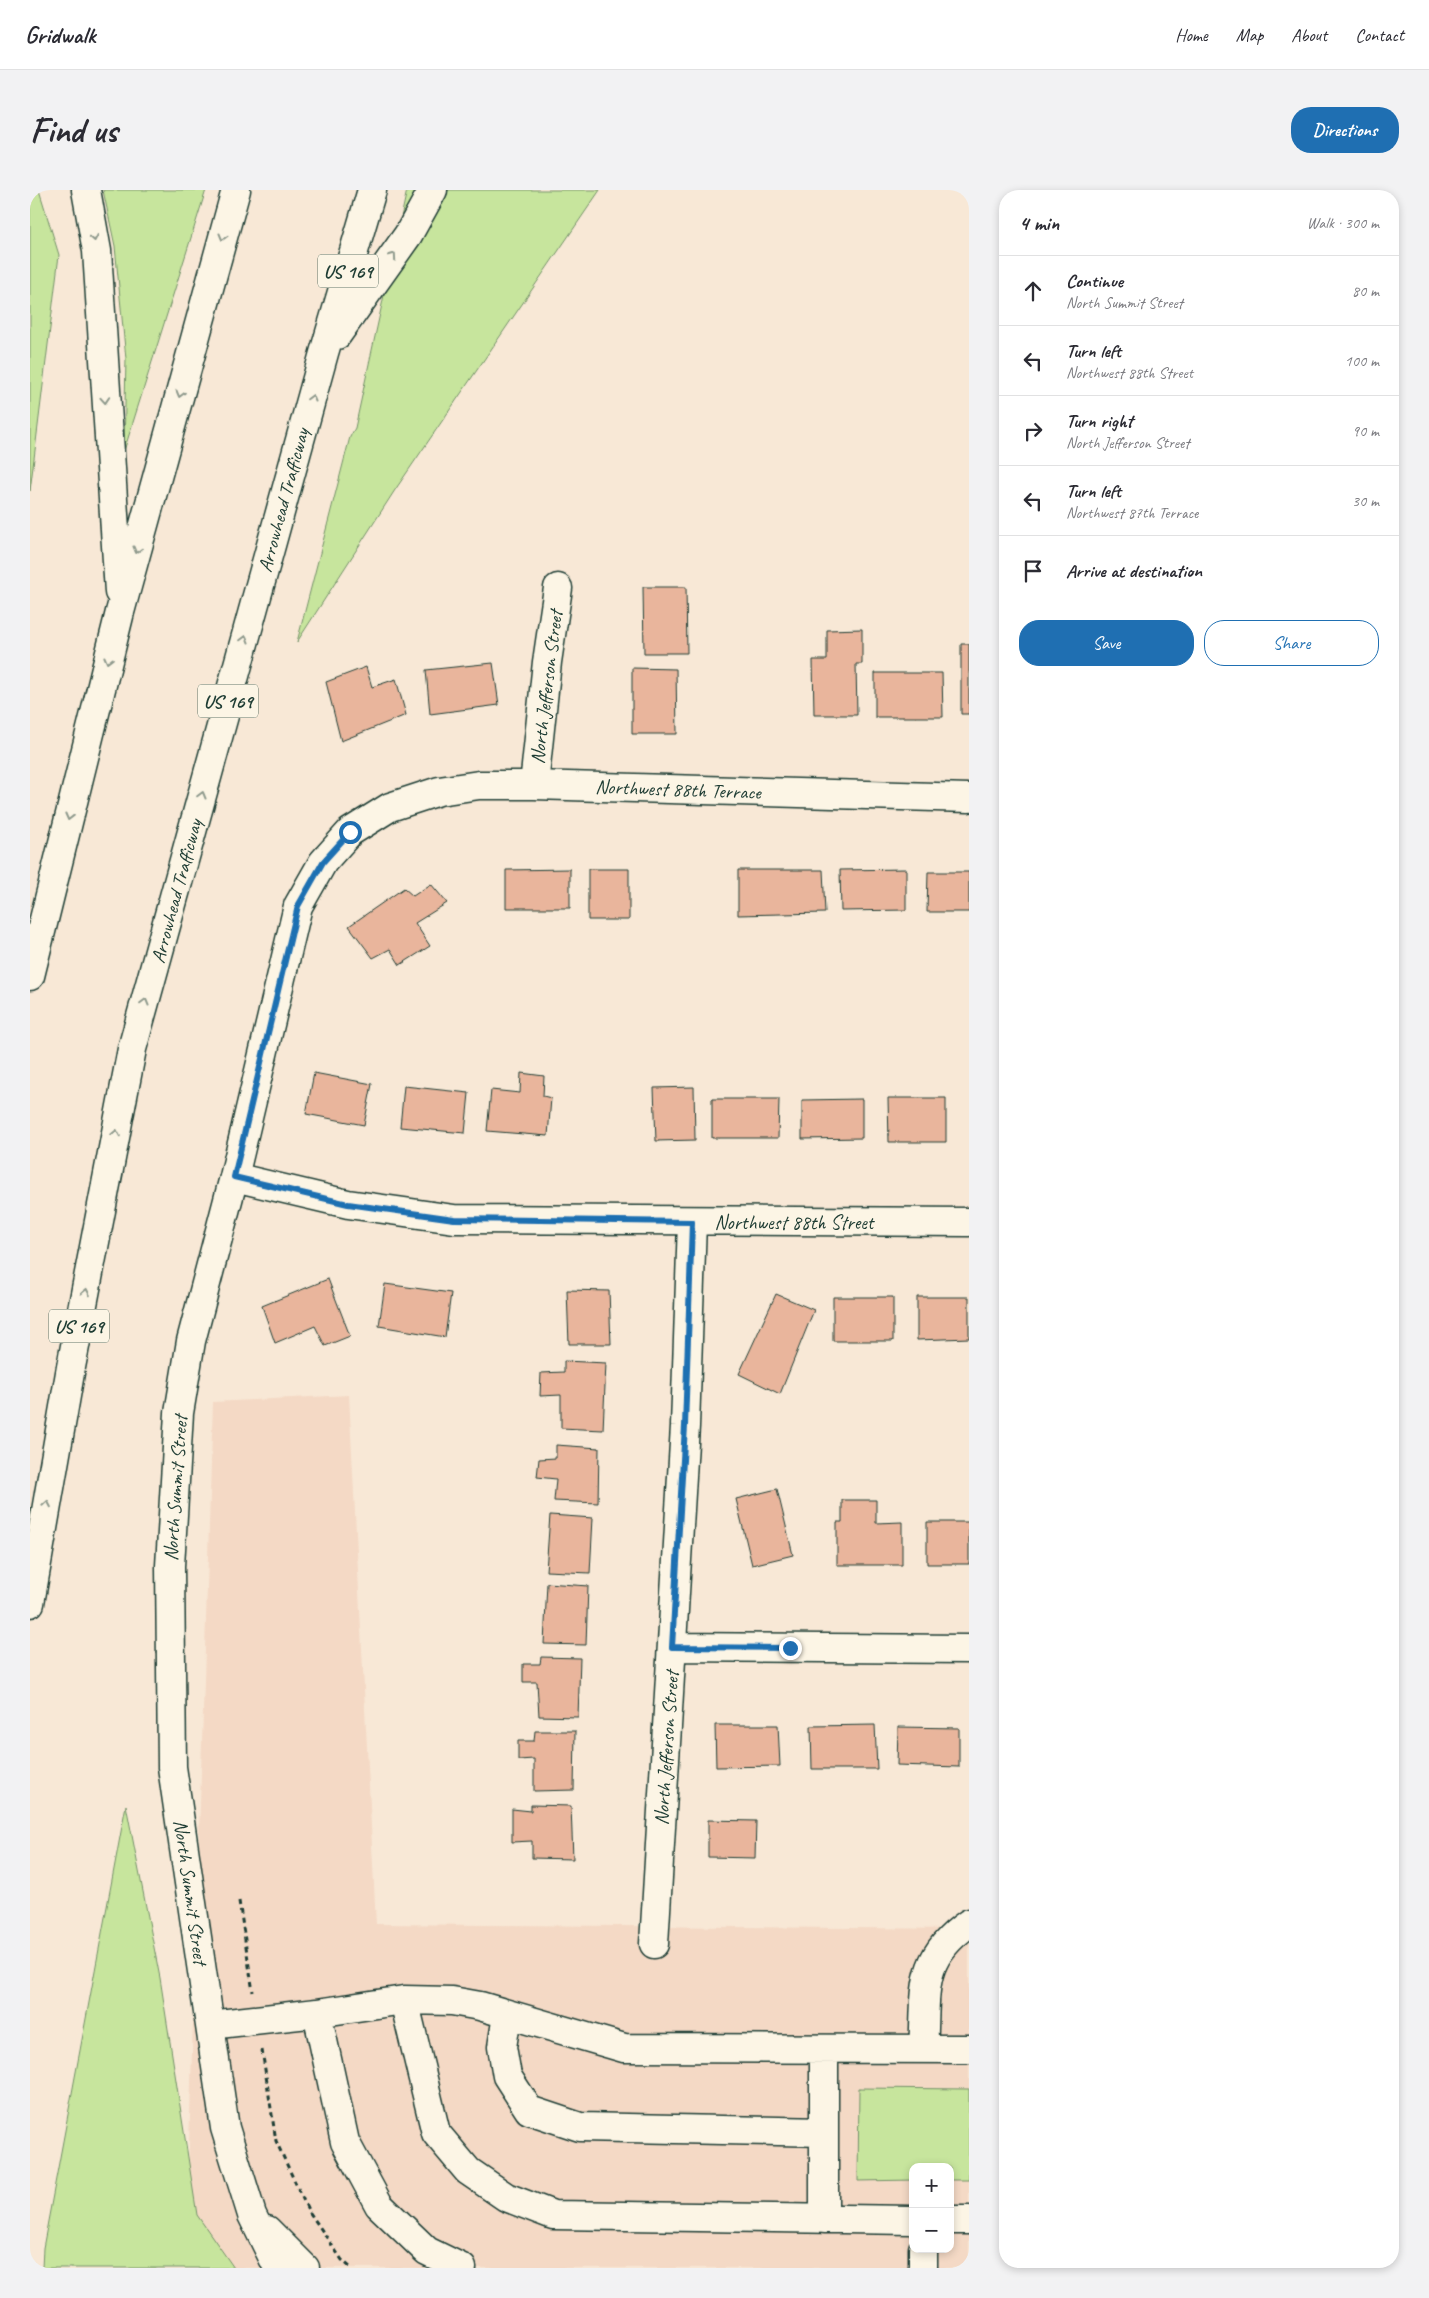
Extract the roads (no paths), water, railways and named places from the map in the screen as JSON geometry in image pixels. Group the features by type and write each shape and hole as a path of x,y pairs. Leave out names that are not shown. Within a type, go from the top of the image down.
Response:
{"main road":[{"path":"86,190 97,250 120,612"},
{"path":"30,976 120,612 236,190"},
{"name":"Arrowhead Trafficway","path":"30,1603 71,1367 132,1050 324,353 372,190"},
{"path":"324,353 408,235 433,190"},
{"name":"North Jefferson Street","path":"534,785 547,662 558,588"},
{"name":"Northwest 88th Terrace","path":"390,807 439,791 479,785 969,798"},
{"name":"North Summit Street","path":"278,2268 252,2215 225,2128 172,1767 170,1566 179,1413 191,1341 234,1177 298,906 323,862 350,832 390,807"},
{"name":"Northwest 88th Street","path":"234,1177 348,1204 454,1219 692,1222 969,1222"},
{"name":"North Jefferson Street","path":"654,1944 685,1426 692,1222"},
{"path":"672,1647 969,1649"},
{"path":"923,2049 928,1973 936,1953 952,1935 969,1923"},
{"path":"210,2025 257,2018 317,2013 404,2000 452,2001 480,2006 624,2048 969,2049"},
{"path":"404,2000 436,2133 468,2171 506,2197 553,2215 909,2220"},
{"path":"317,2013 345,2142 379,2206 427,2251 462,2268"},
{"path":"507,2015 502,2048 507,2076 529,2110 580,2127 824,2132"},
{"path":"824,2048 824,2219"},
{"name":"North Summit Street","path":"252,2215 305,2268"},
{"path":"954,2220 969,2220"},
{"path":"923,2253 923,2268"}]}
